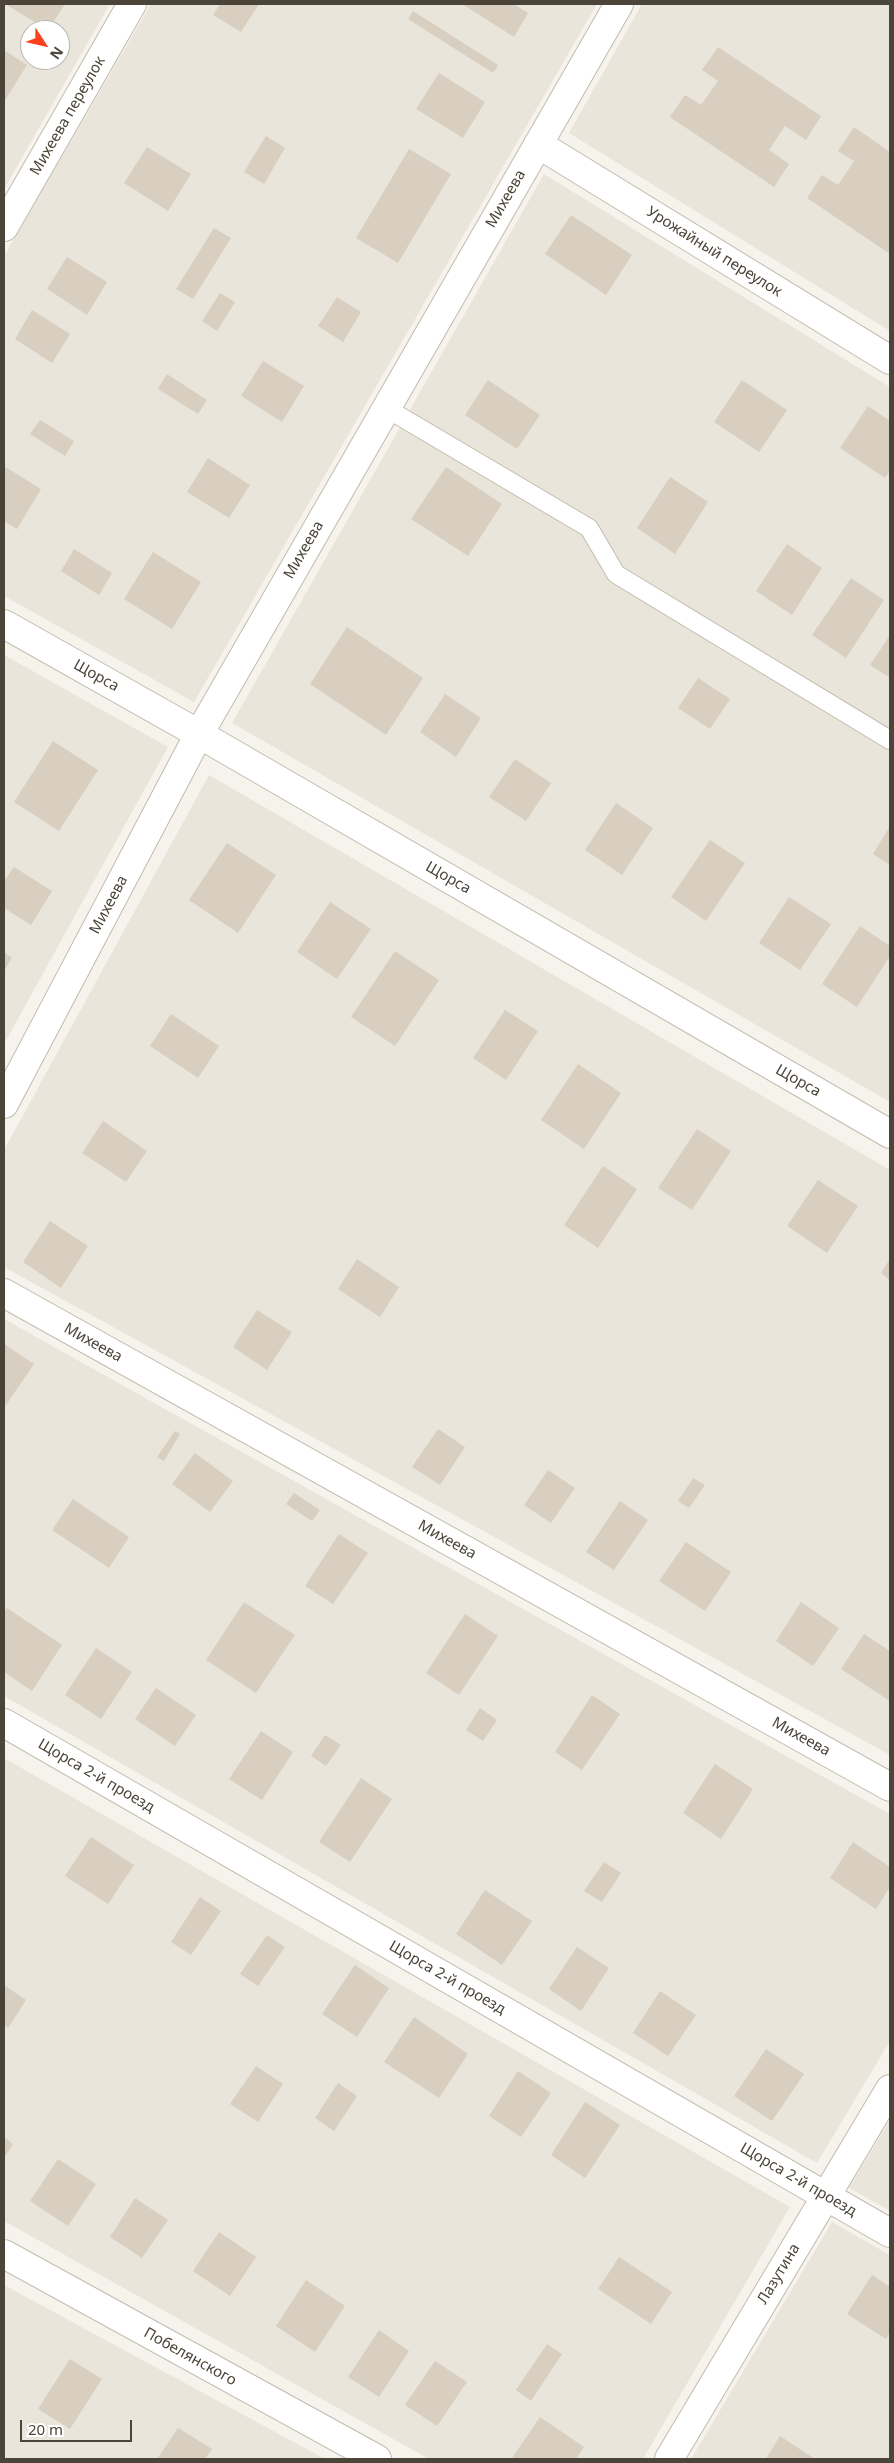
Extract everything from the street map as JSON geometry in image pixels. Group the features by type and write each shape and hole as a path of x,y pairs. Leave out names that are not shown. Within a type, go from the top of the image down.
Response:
{"street":[{"name":"Михеева переулок","path":"4,227 132,4"},
{"name":"Михеева","path":"4,1104 199,734 619,4"},
{"name":"Урожайный переулок","path":"538,144 890,360"},
{"name":"Щорса","path":"4,624 199,734 890,1134"},
{"name":"Михеева","path":"4,1293 890,1787"},
{"name":"Щорса 2-й проезд","path":"4,1723 890,2233"},
{"name":"Лазутина","path":"669,2459 890,2089"},
{"name":"Побелянского","path":"4,2254 377,2459"}],"lane":[{"path":"386,408 589,528 616,574 890,740"}],"shaded area":[{"path":"4,4 110,4 4,189"},
{"path":"151,4 597,4 194,702 4,596 4,256"},
{"path":"642,4 890,4 890,331 569,133"},
{"path":"544,174 890,387 890,1102 232,723"},
{"path":"4,655 168,747 4,1044"},
{"path":"209,775 890,1170 890,1755 4,1267 4,1150"},
{"path":"4,1319 890,1814 890,2041 817,2163 4,1696"},
{"path":"4,1758 790,2207 643,2459 429,2459 4,2221"},
{"path":"890,2120 890,2211 849,2188"},
{"path":"832,2222 890,2255 890,2459 691,2459"},
{"path":"4,2285 325,2459 4,2459"}],"building":[{"path":"5,4 65,4 55,20 31,20"},
{"path":"220,4 259,4 241,32 213,15"},
{"path":"462,4 513,4 528,13 514,37"},
{"path":"413,11 498,65 493,73 408,19"},
{"path":"718,47 821,116 806,140 785,126 769,150 789,164 774,187 670,117 685,95 701,105 718,81 702,70"},
{"path":"4,50 20,60 20,70 24,70 4,102"},
{"path":"439,73 485,102 463,138 416,109"},
{"path":"854,127 890,152 890,254 807,198 822,175 838,185 854,161 838,151"},
{"path":"266,136 285,148 264,184 244,172"},
{"path":"147,147 191,174 168,211 124,183"},
{"path":"409,149 451,174 398,263 356,238"},
{"path":"571,215 632,255 606,295 545,254"},
{"path":"214,228 231,238 193,299 176,289"},
{"path":"67,257 107,282 87,315 47,289"},
{"path":"220,293 235,302 217,331 202,321"},
{"path":"337,297 361,312 343,342 318,326"},
{"path":"32,310 70,334 52,363 15,339"},
{"path":"263,361 304,386 282,422 241,396"},
{"path":"167,374 207,400 198,414 158,389"},
{"path":"488,380 540,415 517,449 465,415"},
{"path":"742,380 787,410 759,452 714,422"},
{"path":"868,406 890,421 890,471 885,478 840,448"},
{"path":"40,420 74,441 65,456 30,434"},
{"path":"208,458 250,485 229,518 187,492"},
{"path":"4,466 41,489 17,529 4,521"},
{"path":"446,467 502,504 468,556 411,519"},
{"path":"670,477 708,502 675,554 637,528"},
{"path":"787,544 822,568 792,615 756,591"},
{"path":"74,549 112,573 99,595 61,571"},
{"path":"153,552 201,582 172,629 124,599"},
{"path":"851,578 884,600 846,658 812,635"},
{"path":"347,627 423,678 386,735 310,684"},
{"path":"890,635 890,678 870,665"},
{"path":"698,678 730,699 710,729 678,708"},
{"path":"445,694 481,718 456,757 420,732"},
{"path":"53,741 98,770 59,831 14,802"},
{"path":"515,759 551,783 526,821 489,797"},
{"path":"616,803 653,828 622,875 585,850"},
{"path":"890,826 890,865 873,854"},
{"path":"710,840 745,863 706,921 671,897"},
{"path":"227,843 276,875 238,933 189,900"},
{"path":"14,867 52,891 31,925 4,908 4,881"},
{"path":"789,897 831,924 800,970 759,943"},
{"path":"330,902 371,929 337,979 297,952"},
{"path":"860,926 890,946 890,956 857,1007 822,984"},
{"path":"395,951 439,980 395,1046 351,1017"},
{"path":"4,952 12,958 4,971"},
{"path":"505,1010 538,1031 506,1080 473,1058"},
{"path":"171,1014 219,1046 198,1078 150,1046"},
{"path":"578,1064 621,1093 584,1149 541,1120"},
{"path":"103,1121 147,1151 126,1182 82,1153"},
{"path":"697,1129 731,1151 692,1210 658,1188"},
{"path":"603,1166 637,1189 598,1248 564,1225"},
{"path":"818,1180 858,1206 827,1253 787,1226"},
{"path":"50,1221 88,1246 61,1288 23,1262"},
{"path":"357,1259 399,1287 380,1317 338,1289"},
{"path":"890,1259 890,1280 881,1273"},
{"path":"257,1310 292,1332 267,1370 233,1347"},
{"path":"4,1344 34,1364 6,1405 4,1404"},
{"path":"438,1429 465,1447 440,1485 412,1467"},
{"path":"175,1431 180,1434 164,1461 157,1457"},
{"path":"195,1453 233,1481 210,1512 172,1484"},
{"path":"548,1470 575,1488 551,1523 524,1505"},
{"path":"693,1478 705,1485 689,1508 678,1501"},
{"path":"294,1493 320,1510 312,1521 286,1504"},
{"path":"73,1499 129,1537 109,1568 52,1530"},
{"path":"620,1501 648,1520 614,1570 586,1552"},
{"path":"339,1534 368,1553 333,1604 305,1586"},
{"path":"686,1542 731,1572 705,1611 659,1581"},
{"path":"244,1602 295,1635 256,1693 206,1660"},
{"path":"801,1602 839,1628 813,1666 776,1641"},
{"path":"7,1608 62,1645 32,1691 4,1672 4,1613"},
{"path":"465,1614 498,1636 459,1695 426,1673"},
{"path":"864,1634 890,1651 890,1701 841,1669"},
{"path":"96,1648 132,1672 101,1719 65,1695"},
{"path":"156,1688 196,1715 175,1746 135,1719"},
{"path":"592,1695 620,1714 582,1770 555,1752"},
{"path":"480,1708 497,1720 483,1741 466,1730"},
{"path":"261,1731 293,1752 262,1800 229,1779"},
{"path":"325,1735 341,1745 326,1766 311,1756"},
{"path":"715,1764 753,1789 721,1839 683,1813"},
{"path":"361,1778 392,1799 350,1862 319,1842"},
{"path":"91,1837 134,1865 108,1904 65,1876"},
{"path":"853,1842 890,1867 890,1887 876,1909 830,1878"},
{"path":"604,1862 621,1873 602,1902 584,1891"},
{"path":"485,1890 532,1921 502,1965 456,1934"},
{"path":"200,1897 221,1911 191,1955 171,1942"},
{"path":"267,1935 285,1947 258,1986 240,1974"},
{"path":"577,1947 609,1968 581,2011 549,1989"},
{"path":"355,1965 389,1988 357,2037 322,2014"},
{"path":"4,1985 26,2000 8,2028 4,2025"},
{"path":"660,1991 696,2015 668,2056 633,2033"},
{"path":"414,2017 468,2054 439,2098 384,2062"},
{"path":"766,2049 804,2074 772,2121 734,2096"},
{"path":"256,2066 283,2084 258,2122 230,2104"},
{"path":"518,2071 551,2093 521,2137 489,2116"},
{"path":"338,2083 357,2096 334,2131 315,2118"},
{"path":"585,2102 620,2125 585,2178 551,2155"},
{"path":"4,2137 13,2144 4,2158"},
{"path":"58,2159 96,2184 68,2226 30,2201"},
{"path":"135,2198 168,2220 142,2258 110,2237"},
{"path":"219,2232 256,2257 230,2296 193,2271"},
{"path":"619,2257 672,2292 651,2324 598,2289"},
{"path":"872,2275 890,2287 890,2332 886,2339 847,2314"},
{"path":"306,2280 345,2306 315,2352 276,2326"},
{"path":"379,2330 409,2351 379,2397 348,2377"},
{"path":"547,2344 562,2354 531,2401 516,2390"},
{"path":"70,2359 102,2379 70,2429 38,2409"},
{"path":"435,2361 467,2382 437,2426 405,2405"},
{"path":"540,2417 584,2447 576,2459 512,2458"},
{"path":"178,2428 212,2449 205,2459 157,2459"},
{"path":"780,2436 815,2459 766,2459"}]}
